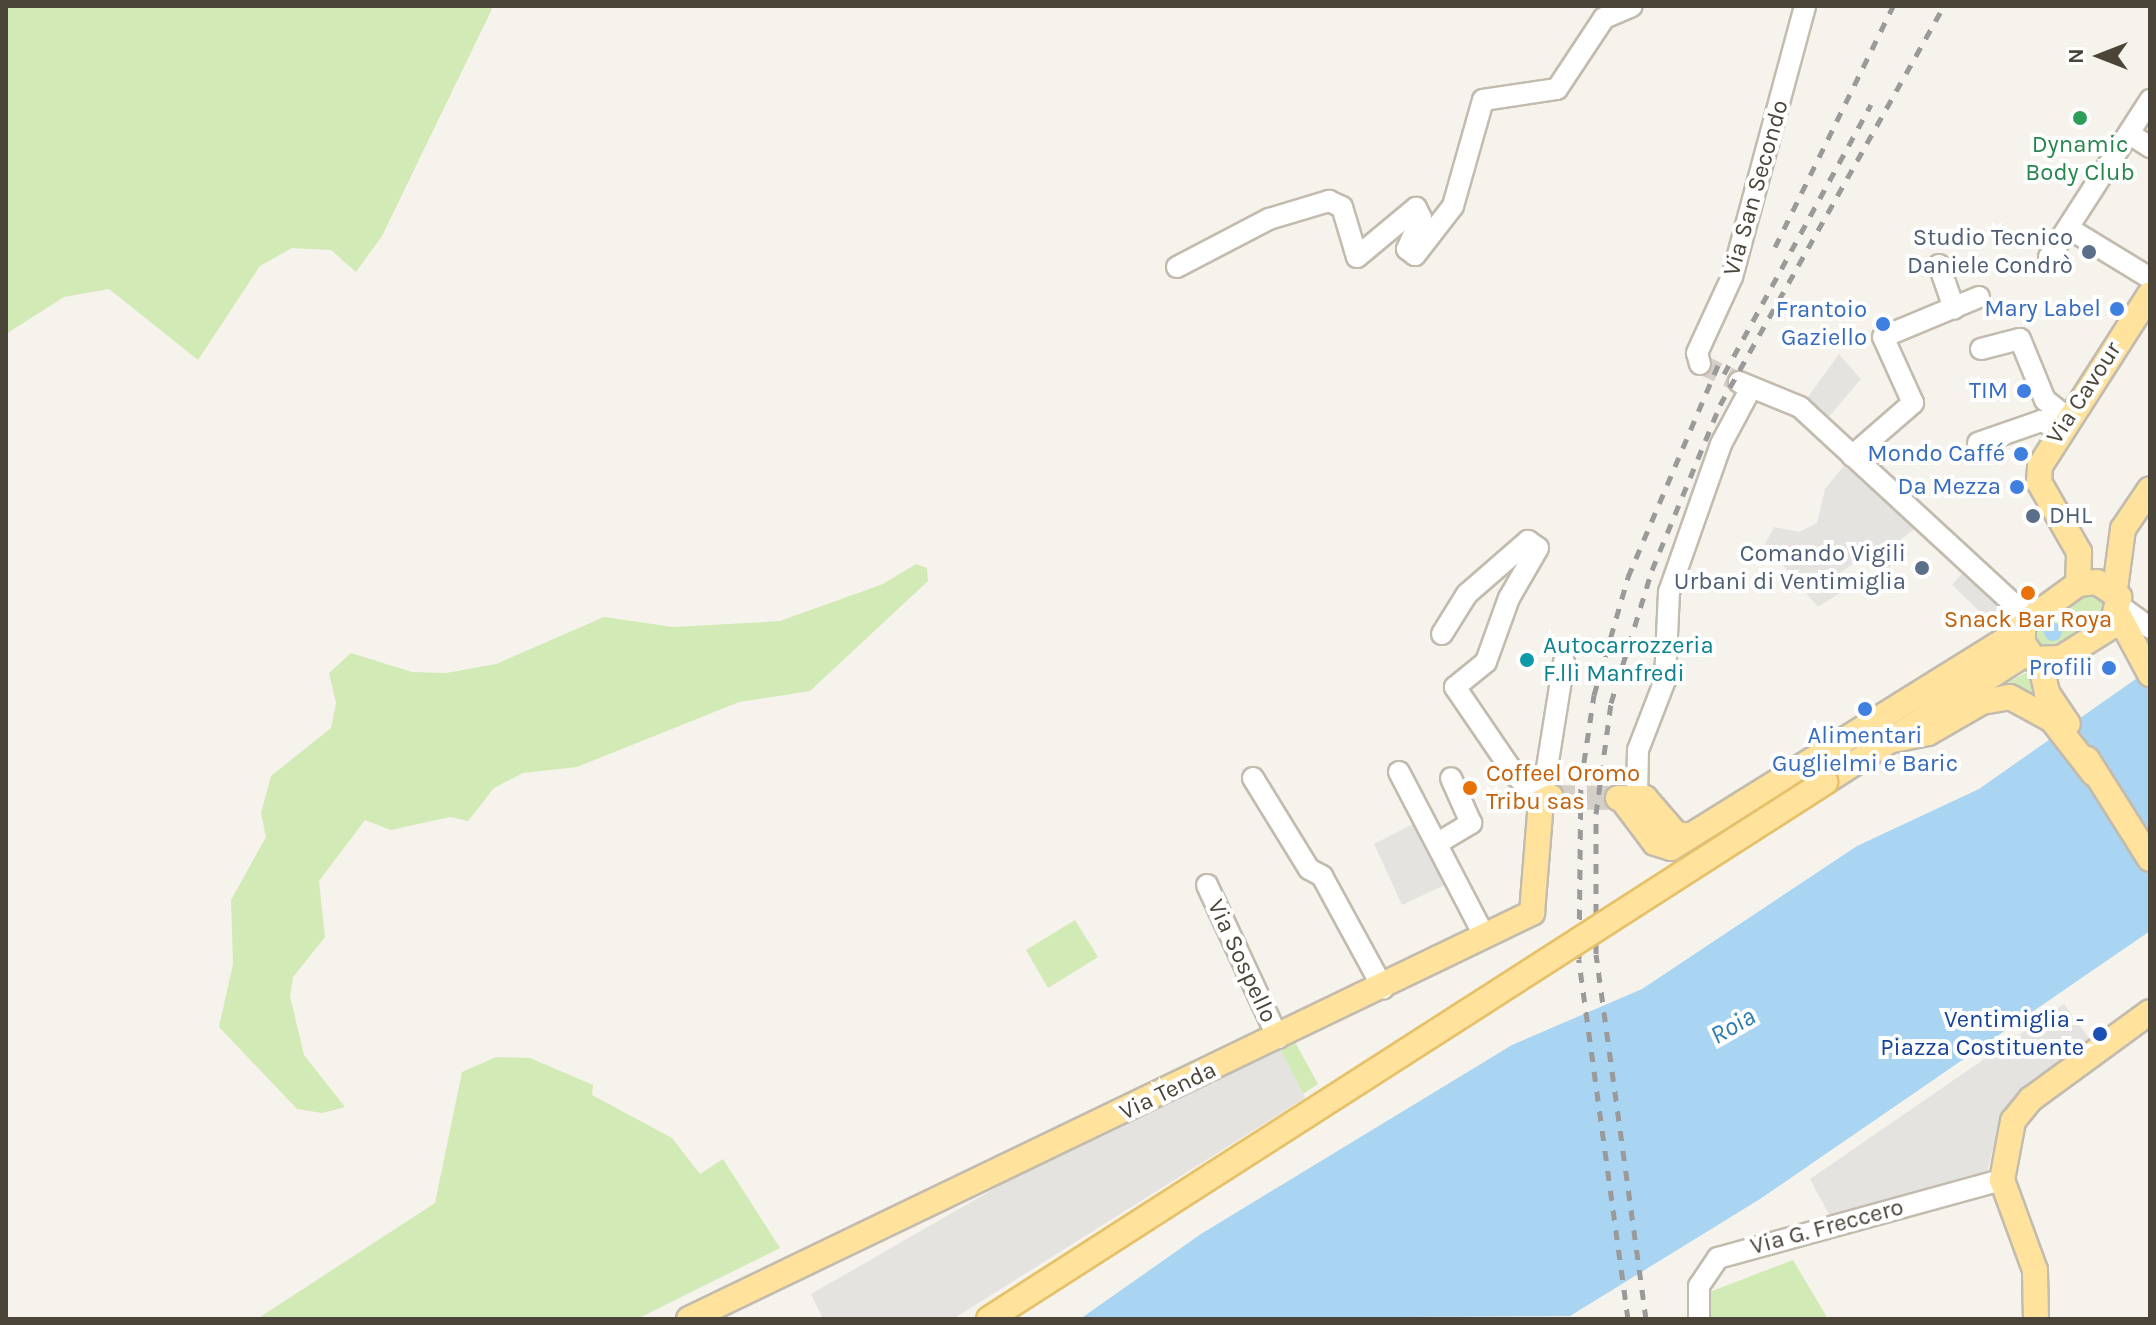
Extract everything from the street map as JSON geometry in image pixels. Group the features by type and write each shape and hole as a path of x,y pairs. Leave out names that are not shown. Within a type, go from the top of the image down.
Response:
{"main road":[{"name":"Via Cavour","path":"2078,584 2074,539 2039,482 2043,457 2150,294"},
{"path":"2074,539 2108,542 2123,529 2150,489"},
{"path":"1622,798 1662,848 1690,836 2031,648 2095,639 2118,604 2123,529"},
{"path":"989,1319 2031,648 2078,584 2118,604 2145,656"},
{"path":"2031,648 2094,774 2150,859"},
{"path":"1888,741 1928,733 1996,698 2035,706 2094,774"},
{"name":"Via Tenda","path":"689,1319 1383,988 1536,909 1547,798"},
{"path":"2036,1319 2035,1270 2002,1180 2013,1121 2031,1099 2150,1012"}],"street":[{"path":"1177,267 1269,219 1329,201 1342,207 1357,257 1416,208 1421,218 1407,249 1415,255 1453,206 1483,100 1557,89 1604,18 1632,6"},
{"name":"Via San Secondo","path":"1700,364 1697,353 1732,277 1805,6"},
{"path":"2049,257 2150,100"},
{"path":"2130,134 2150,147"},
{"path":"2068,228 2150,278"},
{"path":"1939,265 1954,308"},
{"path":"1852,456 1913,403 1883,337 1979,297"},
{"path":"1981,349 2020,339 2045,400 2064,424"},
{"path":"1622,798 1665,680 1669,592 1745,385 1804,402 2031,648"},
{"path":"1978,443 2041,421 2064,424"},
{"path":"1442,634 1467,594 1528,541 1538,548 1509,598 1486,662 1455,687 1515,775 1547,798 1564,662"},
{"path":"2118,604 2150,628"},
{"path":"1399,772 1485,937"},
{"path":"1253,778 1289,831 1309,869 1322,876 1383,988"},
{"path":"1438,843 1471,823 1451,778"},
{"name":"Via Sospello","path":"1207,885 1278,1038"},
{"name":"Via G. Freccero","path":"1699,1319 1699,1286 1718,1258 2002,1180"}],"green space":[{"path":"6,6 491,6 492,9 382,236 356,272 331,250 292,248 260,266 198,360 109,289 64,297 6,334"},
{"path":"916,564 927,568 928,581 810,691 739,702 577,767 523,773 494,788 468,821 450,817 391,830 365,820 319,881 325,937 293,977 290,996 304,1055 345,1107 322,1113 297,1109 219,1027 233,964 231,900 266,837 261,813 271,776 331,728 336,703 329,673 351,653 412,672 446,673 496,664 604,617 673,627 780,621 883,584"},
{"path":"2086,591 2105,594 2110,615 2055,649 2041,644 2033,631"},
{"path":"2031,670 2055,712 2015,690 1989,693"},
{"path":"1075,920 1098,957 1048,988 1026,950"},
{"path":"1295,1042 1318,1084 1303,1094 1281,1051"},
{"path":"496,1057 530,1058 593,1085 592,1095 672,1138 700,1174 723,1159 780,1248 637,1319 257,1319 435,1203 462,1072"},
{"path":"1793,1260 1828,1319 1707,1319 1704,1294"}],"shaded area":[{"path":"1839,354 1861,379 1827,419 1808,397"},
{"path":"1846,463 1915,529 1901,539 1909,555 1878,574 1868,554 1838,574 1846,589 1818,607 1765,544 1774,527 1799,532 1817,523 1825,489"},
{"path":"1966,569 2011,612 1991,622 1952,585"},
{"path":"1415,823 1447,884 1402,905 1374,844"},
{"path":"2064,1004 2092,1042 2027,1087 1998,1128 1987,1172 1831,1218 1810,1179"},
{"path":"1279,1047 1305,1098 953,1319 823,1319 811,1294 1046,1159"}],"water":[{"path":"2053,623 2062,632 2053,641 2044,632"},
{"name":"Roia","path":"2150,669 2150,931 1760,1199 1570,1316 1080,1319 1201,1234 1512,1045 1642,989 1857,846 1979,789"}],"tunnel":[{"path":"1700,364 1739,382"},
{"path":"1551,797 1608,798"}],"railway":[{"path":"1775,247 1893,6"},
{"path":"1646,1319 1596,954 1596,814 1611,703 1652,570 1720,405 1944,6"},
{"path":"1724,374 1871,104"},
{"path":"1628,1319 1579,959 1581,782 1594,695 1628,577 1721,358"}],"place":[{"name":"Dynamic Body Club","path":"2080,118"},
{"name":"Studio Tecnico Daniele Condrò","path":"2089,252"},
{"name":"Mary Label","path":"2117,309"},
{"name":"Frantoio Gaziello","path":"1883,324"},
{"name":"TIM","path":"2024,391"},
{"name":"Mondo Caffé","path":"2021,454"},
{"name":"Da Mezza","path":"2017,487"},
{"name":"DHL","path":"2033,516"},
{"name":"Comando Vigili Urbani di Ventimiglia","path":"1922,568"},
{"name":"Snack Bar Roya","path":"2028,593"},
{"name":"Autocarrozzeria F.lli Manfredi","path":"1527,660"},
{"name":"Profili","path":"2109,668"},
{"name":"Alimentari Guglielmi e Baric","path":"1865,709"},
{"name":"Coffeel Oromo Tribu sas","path":"1470,788"},
{"name":"Ventimiglia - Piazza Costituente","path":"2100,1034"}]}
